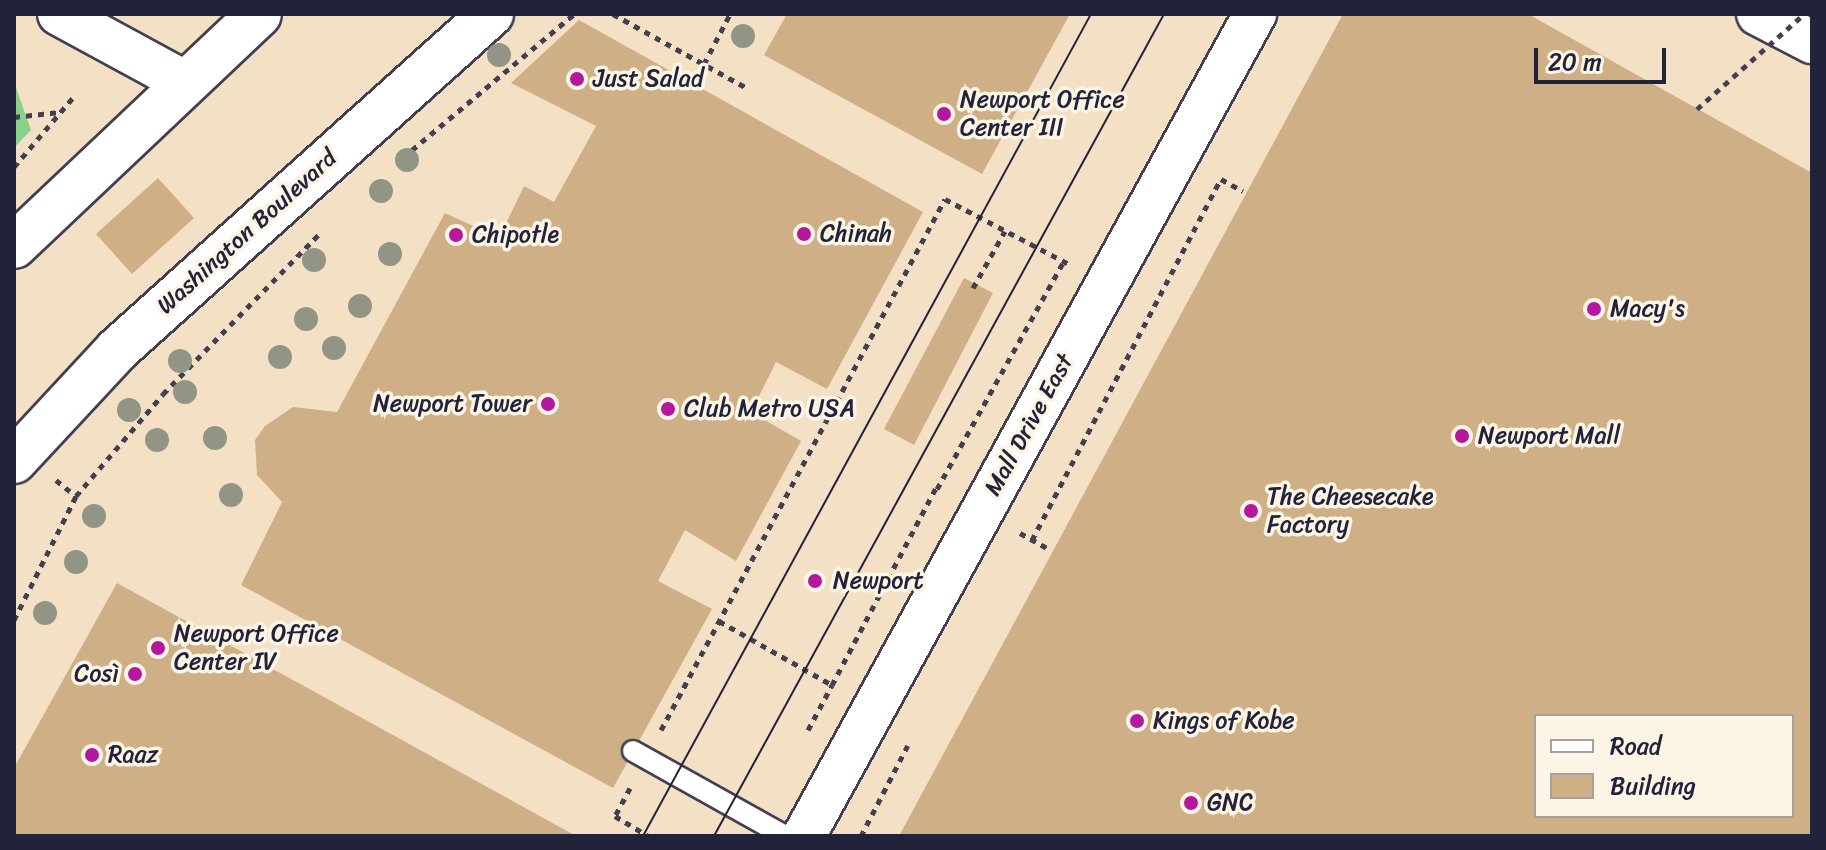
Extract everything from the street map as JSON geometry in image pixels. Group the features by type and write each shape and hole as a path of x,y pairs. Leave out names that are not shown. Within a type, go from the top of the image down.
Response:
{"street":[{"path":"59,14 184,82"},
{"path":"14,246 259,14"},
{"name":"Washington Boulevard","path":"33,469 126,340 491,14"},
{"name":"Mall Drive East","path":"804,836 1255,14"},
{"path":"1758,14 1812,42"}],"lane":[{"path":"639,755 785,836"}],"path":[{"path":"403,157 574,14"},
{"path":"613,14 745,87"},
{"path":"704,64 730,14"},
{"path":"1697,109 1804,14"},
{"path":"14,167 75,95"},
{"path":"14,117 61,112"},
{"path":"1032,540 1221,179 1243,191"},
{"path":"648,836 615,816 639,755 719,621 945,199 1063,263 1078,265"},
{"path":"14,620 76,496 163,394 331,221"},
{"path":"973,288 1005,231"},
{"path":"719,621 832,685 936,488 1063,263"},
{"path":"33,469 76,496"},
{"path":"936,488 949,495"},
{"path":"1005,526 1051,550"}],"green space":[{"path":"14,82 31,130 14,148"}],"building":[{"name":"Newport Office Center III","path":"787,14 1070,14 982,174 764,55"},
{"name":"Newport Mall","path":"1343,14 1528,14 1812,173 1812,836 899,836"},
{"name":"Newport Tower","path":"579,20 923,212 827,389 776,362 751,412 801,441 736,561 685,530 658,581 712,609 613,788 241,585 282,502 257,475 255,440 265,426 293,407 337,412 445,213 499,238 524,186 554,202 596,126 511,83"},
{"path":"158,178 194,218 132,274 96,234"},
{"path":"964,278 993,293 914,445 884,429"},
{"name":"Newport Office Center IV","path":"117,583 576,836 14,836 14,768"}],"tram line":[{"path":"643,836 1091,14"},
{"path":"714,836 1164,14"}],"place":[{"name":"Just Salad","path":"577,79"},
{"name":"Newport Office Center III","path":"944,114"},
{"name":"Chinah","path":"804,234"},
{"name":"Chipotle","path":"456,235"},
{"name":"Macy's","path":"1594,309"},
{"name":"Newport Tower","path":"548,404"},
{"name":"Club Metro USA","path":"668,409"},
{"name":"Newport Mall","path":"1462,436"},
{"name":"The Cheesecake Factory","path":"1251,511"},
{"name":"Newport","path":"815,581"},
{"name":"Newport Office Center IV","path":"158,648"},
{"name":"Così","path":"135,674"},
{"name":"Kings of Kobe","path":"1137,721"},
{"name":"Raaz","path":"92,755"},
{"name":"GNC","path":"1191,803"}]}
